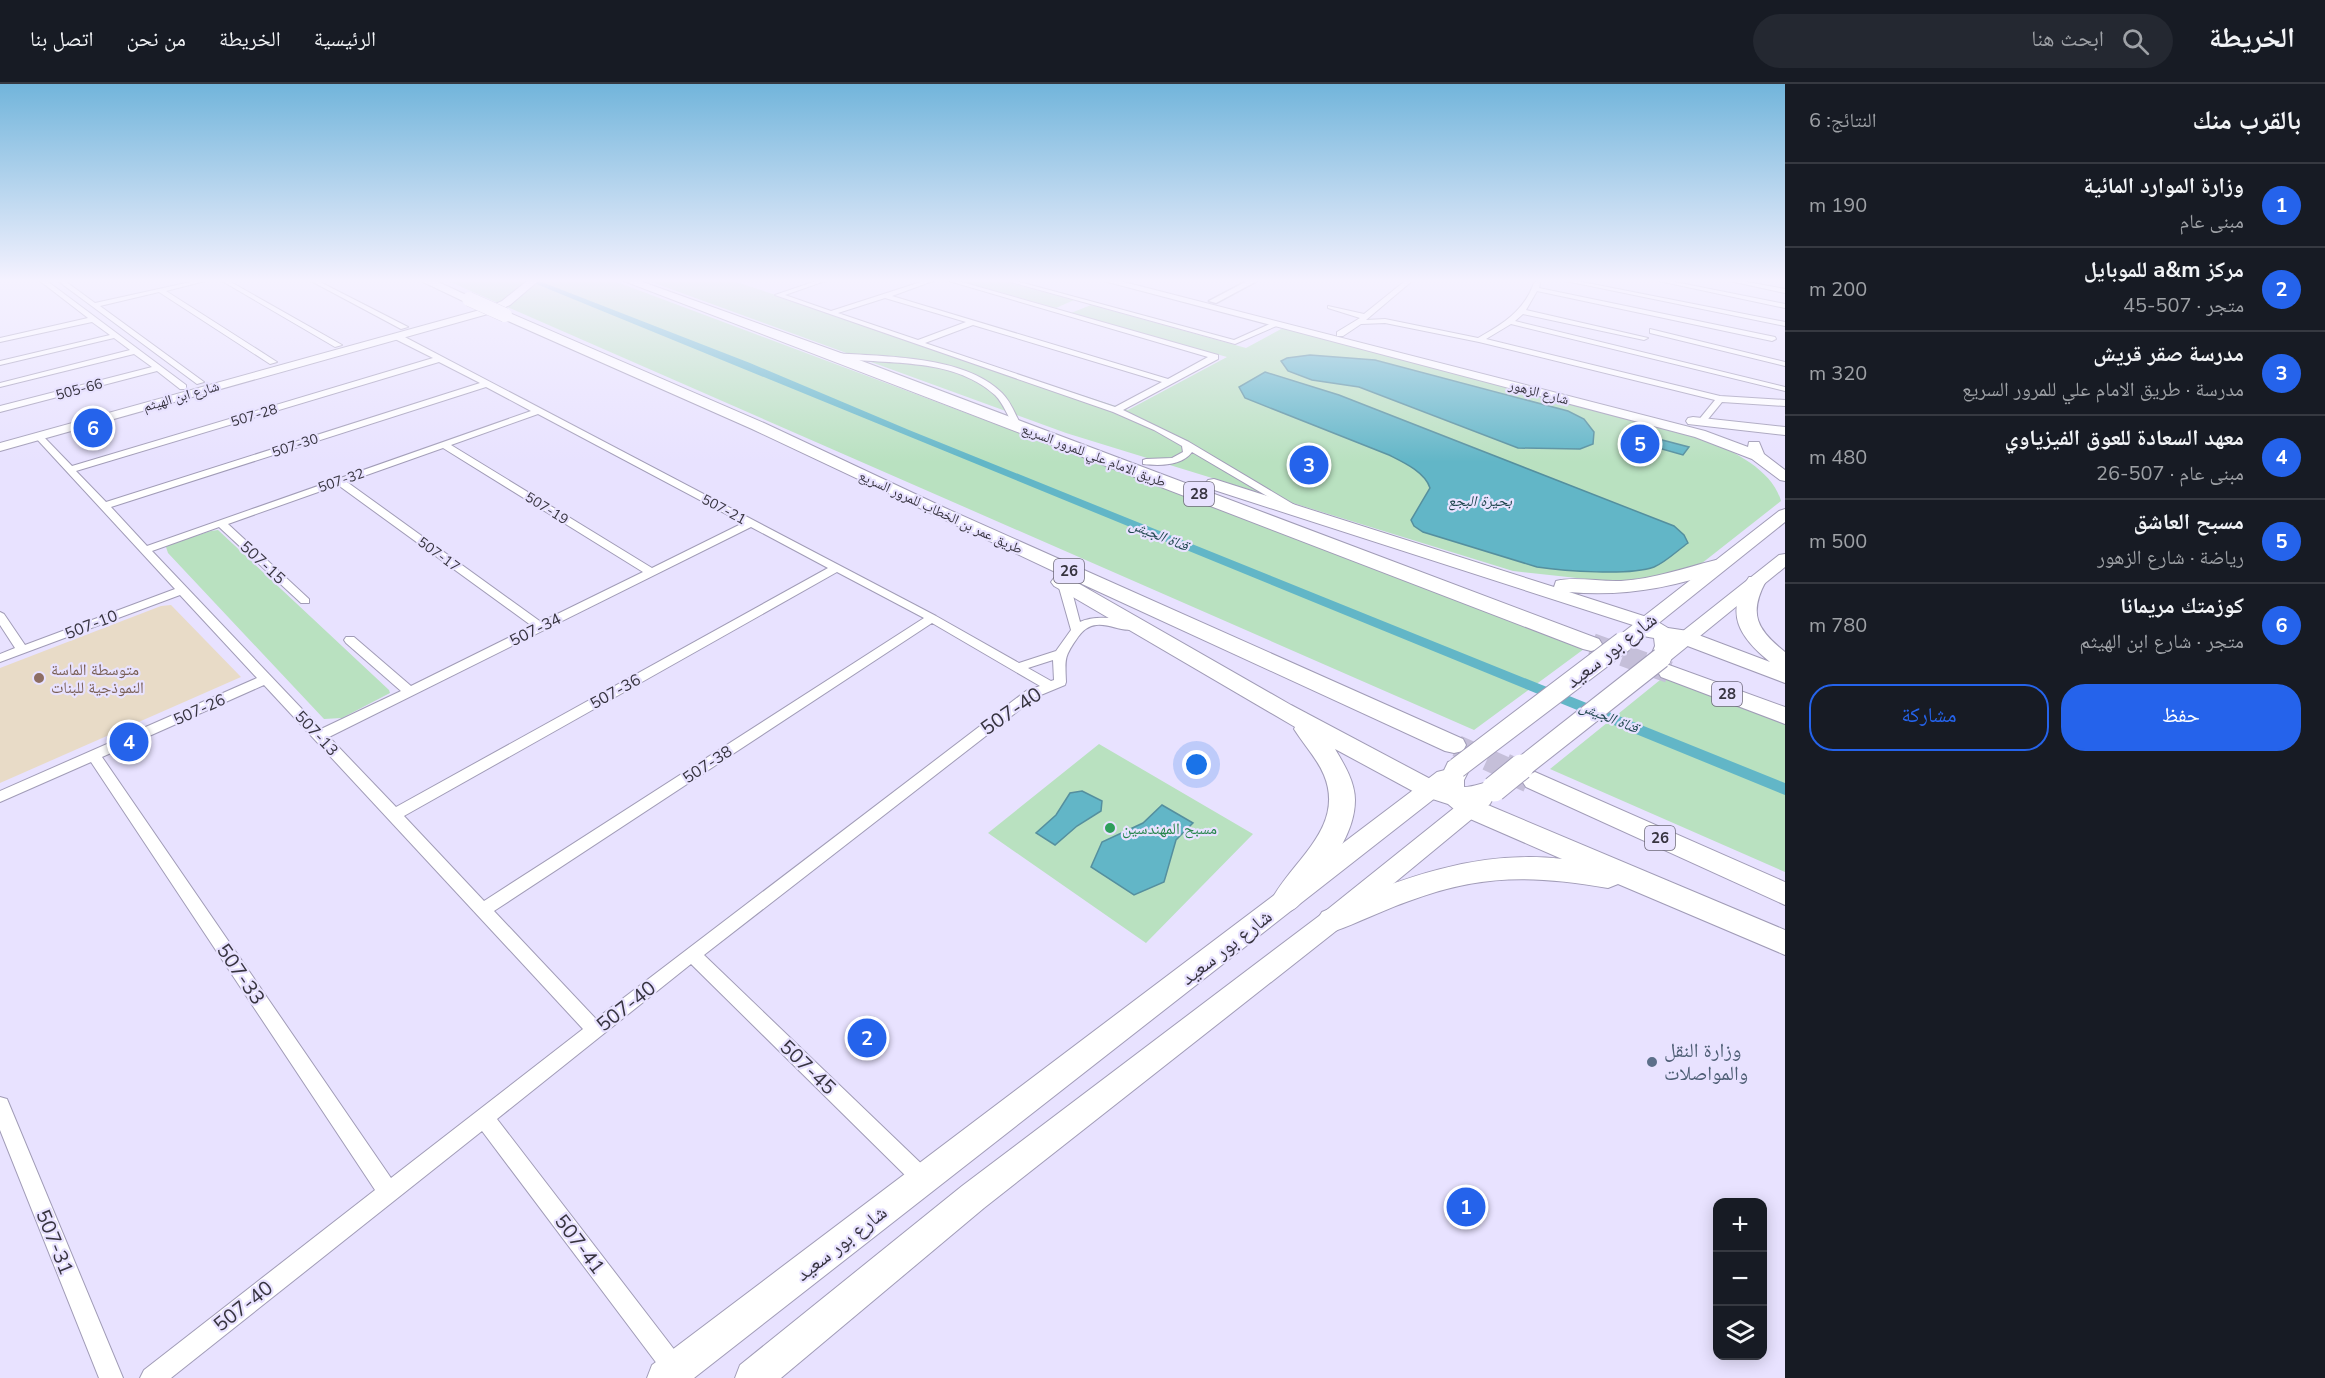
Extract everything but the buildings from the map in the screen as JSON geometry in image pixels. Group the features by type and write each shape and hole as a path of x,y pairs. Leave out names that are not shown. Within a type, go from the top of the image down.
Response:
{"highway":[{"name":"طريق عمر بن الخطاب للمرور السريع","path":"562,341 758,426 939,512 1460,786"},
{"name":"طريق الامام علي للمرور السريع","path":"794,341 1591,644"},
{"path":"1050,438 1146,462 1485,570 1662,640"},
{"path":"939,512 1283,711 1460,786 1653,887 1785,943"},
{"path":"1485,570 1556,584 1615,589 1662,584 1716,566"},
{"path":"1756,581 1746,603 1748,620 1760,642 1785,663"},
{"path":"1623,642 1636,634 1785,676"},
{"name":"28","path":"1662,640 1785,716"},
{"path":"1283,711 1305,728 1321,745 1335,769 1341,789 1340,823 1328,848 1285,901"},
{"name":"26","path":"1535,781 1785,894"},
{"path":"1332,920 1383,898 1456,875 1484,870 1516,867 1549,869 1618,878 1653,887"}],"main road":[{"name":"شارع الزهور","path":"1354,341 1700,434 1757,456 1783,477"},
{"name":"شارع الزهور","path":"1370,341 1701,423 1785,431"},
{"name":"شارع ابن الهيثم","path":"0,437 273,362 338,345 362,342"},
{"name":"شارع ابن الهيثم","path":"0,447 362,342"},
{"path":"1757,456 1753,446 1757,439 1769,433 1785,431"},
{"name":"شارع بور سعيد","path":"1662,640 1716,566 1785,514"},
{"name":"شارع بور سعيد","path":"671,1374 1285,901 1460,786 1662,640 1756,581 1785,559"},
{"name":"شارع بور سعيد","path":"753,1378 973,1197 1332,920 1460,786 1623,642"}],"street":[{"path":"0,363 92,341"},
{"path":"123,341 183,387"},
{"path":"144,341 200,382"},
{"path":"241,341 273,362"},
{"path":"332,341 338,345"},
{"name":"507-21","path":"414,341 439,360 932,618 1050,686"},
{"path":"912,341 1116,410 1157,428 1302,512"},
{"path":"917,343 921,341"},
{"path":"1033,341 1167,381"},
{"path":"1116,410 1215,357 1161,341"},
{"path":"1485,341 1720,399 1785,403"},
{"path":"1594,341 1785,389"},
{"path":"1617,356 1638,341"},
{"path":"1694,341 1785,364"},
{"path":"1699,351 1708,345"},
{"path":"0,385 136,351"},
{"path":"833,355 922,364 965,375 996,392 1003,399 1017,425"},
{"path":"1683,363 1691,357"},
{"path":"1754,365 1761,358"},
{"name":"507-28","path":"70,470 439,360"},
{"path":"1599,369 1608,363"},
{"name":"505-66","path":"0,409 158,368"},
{"path":"1740,377 1747,371"},
{"name":"507-30","path":"104,506 486,384"},
{"path":"1701,423 1720,399"},
{"name":"507-32","path":"145,549 538,411"},
{"name":"507-13","path":"38,436 595,1030"},
{"name":"507-19","path":"443,444 651,572"},
{"path":"1146,462 1169,461 1184,457 1188,453 1186,444"},
{"name":"507-17","path":"339,481 540,627"},
{"name":"507-15","path":"221,523 304,601"},
{"name":"507-34","path":"319,736 751,523"},
{"name":"507-36","path":"394,815 836,568"},
{"path":"1064,584 1076,628 1091,621 1139,627"},
{"name":"507-10","path":"0,658 182,590"},
{"path":"0,616 22,650"},
{"name":"507-38","path":"482,910 932,618"},
{"name":"507-40","path":"152,1378 692,954 1031,694 1061,680 1060,654 1076,628"},
{"path":"350,640 409,691"},
{"path":"1018,667 1060,654"},
{"name":"507-26","path":"0,797 266,679"},
{"name":"507-33","path":"93,755 388,1192"},
{"name":"507-45","path":"692,954 923,1179"},
{"name":"507-31","path":"0,1106 111,1378"},
{"name":"507-41","path":"484,1117 671,1374"}],"shaded area":[{"path":"171,605 241,677 0,783 0,668 161,606"}],"green space":[{"path":"586,341 775,341 1588,646 1474,730"},
{"path":"815,341 918,341 1128,410 1227,357 1172,341 1222,341 1246,348 1258,341 1334,341 1708,440 1752,464 1770,480 1781,501 1692,571 1614,582 1513,571 1066,433"},
{"path":"218,530 390,693 342,718 324,719 168,553 166,547 171,544"},
{"path":"1665,676 1785,721 1785,872 1550,769"},
{"path":"1099,744 1253,834 1146,943 988,833"}],"water":[{"path":"1310,355 1375,360 1568,411 1584,419 1594,432 1593,444 1580,449 1518,448 1359,387 1312,380 1288,371 1281,361"},
{"name":"بحيرة البجع","path":"1265,372 1339,395 1674,526 1684,535 1688,543 1654,567 1643,570 1596,572 1537,567 1423,532 1414,526 1411,520 1430,488 1423,477 1413,468 1389,455 1245,398 1239,387"},
{"path":"1647,436 1689,447 1683,455 1641,443"},
{"path":"1082,791 1102,801 1101,811 1077,826 1055,845 1036,833 1056,815 1070,793"},
{"path":"1162,805 1193,823 1176,840 1164,882 1134,895 1091,867 1102,842 1143,823"}],"waterway":[{"name":"قناة الجيش","path":"687,341 1785,789"}],"tunnel":[{"path":"1592,644 1669,672"},
{"path":"1457,746 1508,769"},
{"path":"1504,767 1532,780"}],"place":[{"name":"كوزمتك مريمانا","path":"93,428"},
{"name":"مسبح العاشق","path":"1640,444"},
{"name":"مدرسة صقر قريش","path":"1309,465"},
{"name":"متوسطة الماسة النموذجية للبنات","path":"39,678"},
{"name":"معهد السعادة للعوق الفيزياوي","path":"129,742"},
{"name":"مسبح المهندسين","path":"1110,828"},
{"name":"مركز a&m للموبايل","path":"867,1038"},
{"name":"وزارة النقل والمواصلات","path":"1652,1062"},
{"name":"وزارة الموارد المائية","path":"1466,1207"}]}
